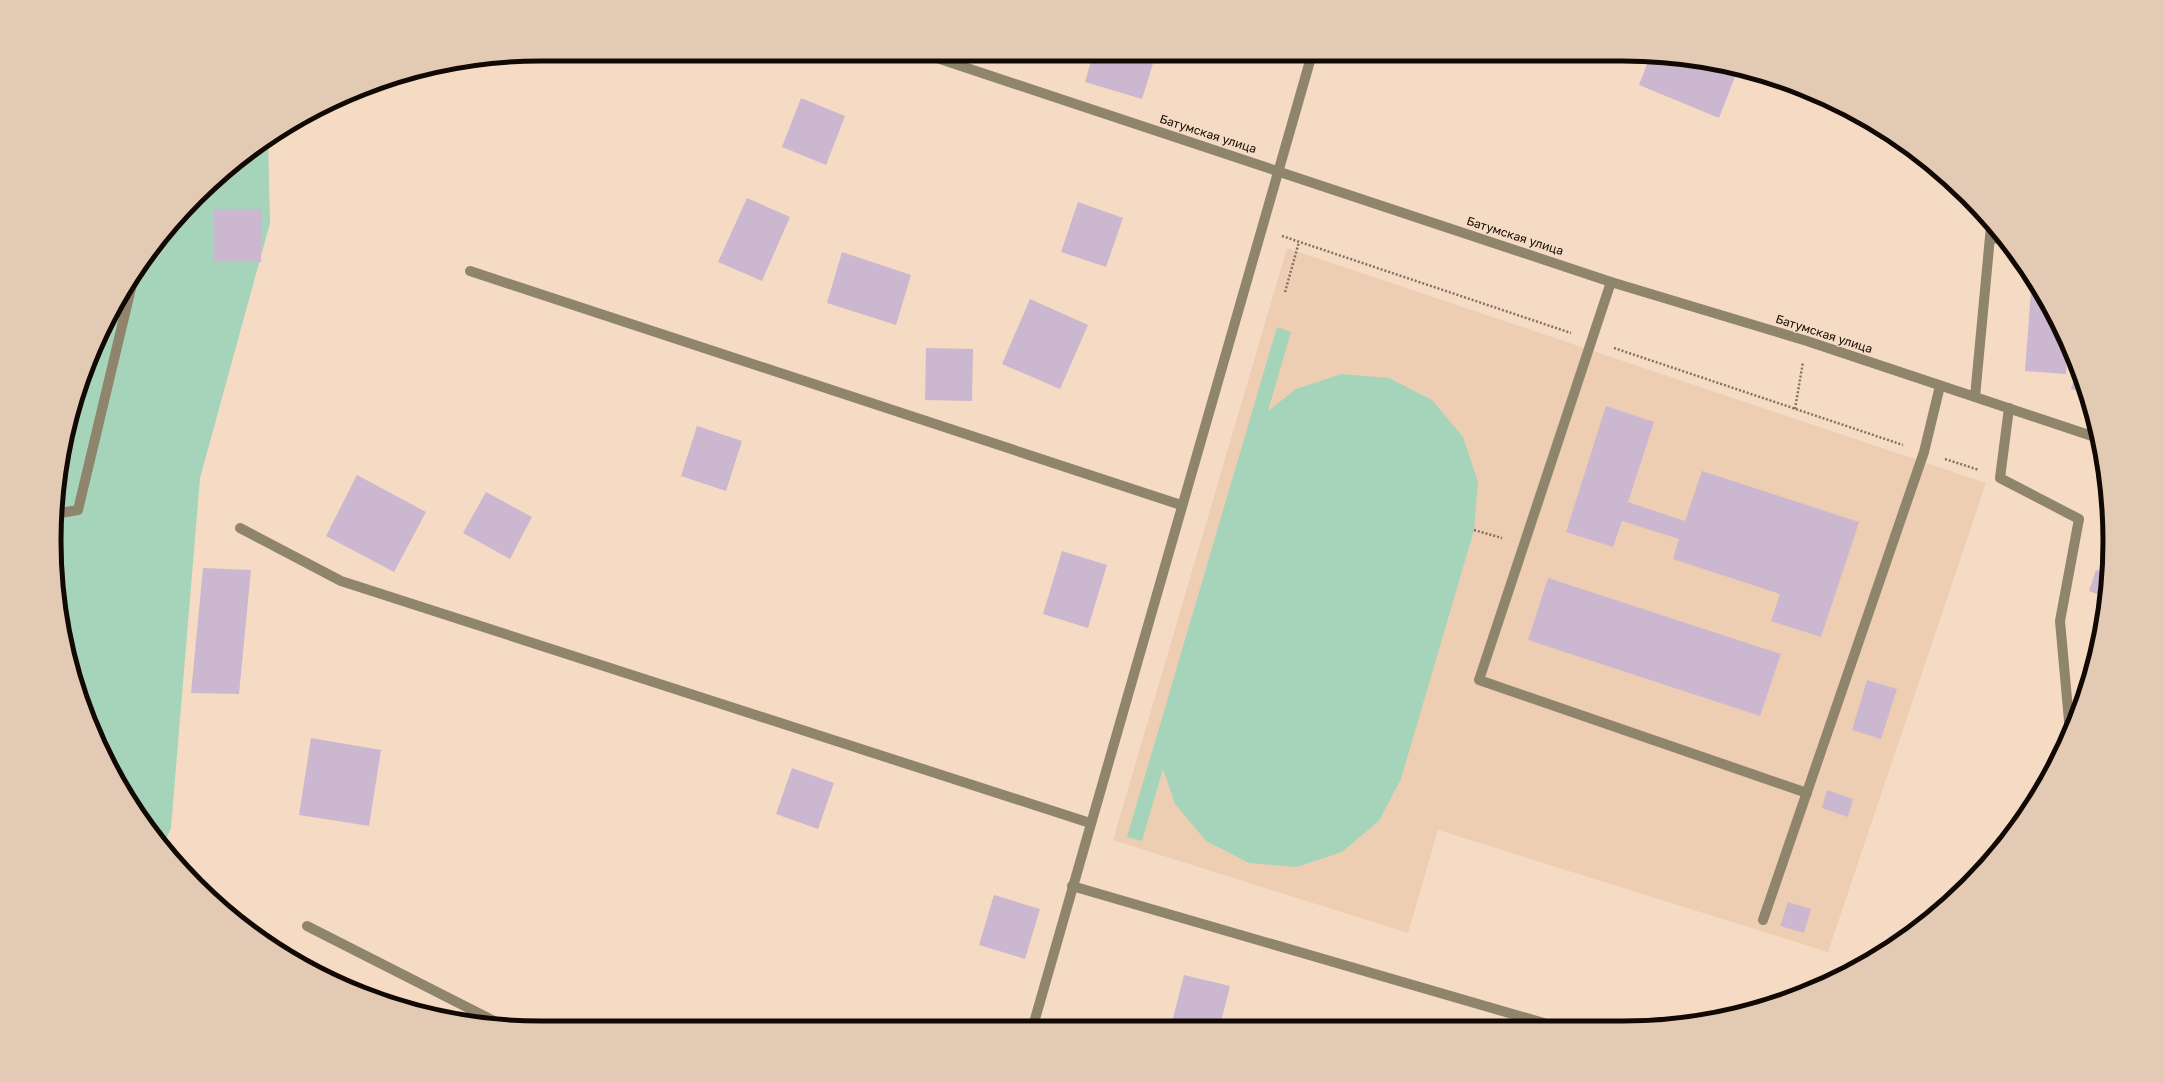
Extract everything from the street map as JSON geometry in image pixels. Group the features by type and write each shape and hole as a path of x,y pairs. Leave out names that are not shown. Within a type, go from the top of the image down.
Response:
{"street":[{"name":"Батумская улица","path":"946,61 1611,282 1807,342 2091,436"},
{"path":"1034,1021 1260,229 1310,61"},
{"path":"1975,397 1991,233"},
{"path":"470,271 1181,505"},
{"path":"1611,282 1479,680 1807,793"},
{"path":"62,513 78,510 127,298"},
{"path":"1763,920 1924,452 1940,386"},
{"path":"2008,408 2000,478 2079,519 2060,621 2069,718"},
{"path":"240,528 341,581 1090,823"},
{"path":"1072,886 1537,1021"},
{"path":"308,926 488,1018"}],"path":[{"path":"1260,229 2000,478"},
{"path":"1285,292 1299,242"},
{"path":"1795,409 1807,342"},
{"path":"1474,530 1524,544"}],"shaded area":[{"path":"1287,248 1986,483 1828,952 1438,830 1408,933 1113,840"}],"green space":[{"path":"268,146 270,223 200,478 171,828 166,840 142,808 125,781 111,753 86,695 70,635 65,604 61,541 65,478 70,447 86,387 98,357 125,301 160,249 180,225 225,180"},
{"path":"1277,327 1291,332 1268,411 1296,389 1341,374 1389,378 1432,400 1463,437 1478,482 1474,530 1401,779 1379,821 1342,852 1296,867 1249,863 1206,841 1175,804 1163,769 1142,841 1127,837"}],"building":[{"path":"1091,61 1154,61 1142,99 1085,82"},
{"path":"1648,62 1686,65 1736,74 1719,118 1639,85"},
{"path":"801,98 845,116 826,165 782,147"},
{"path":"747,198 790,217 762,281 718,262"},
{"path":"1078,202 1123,218 1106,267 1061,252"},
{"path":"214,209 262,209 261,262 213,261"},
{"path":"842,252 911,275 896,325 827,303"},
{"path":"2031,289 2039,301 2066,357 2066,374 2025,371"},
{"path":"1030,299 1088,325 1060,389 1002,364"},
{"path":"926,348 973,349 972,401 925,400"},
{"path":"2074,377 2079,391 2071,389"},
{"path":"1606,406 1654,422 1628,502 1685,521 1702,471 1859,522 1821,637 1771,621 1780,594 1673,559 1679,539 1622,521 1613,547 1566,532"},
{"path":"697,426 742,441 726,491 681,476"},
{"path":"357,475 426,512 394,572 326,536"},
{"path":"486,492 532,517 510,559 463,533"},
{"path":"1062,551 1107,565 1088,628 1043,614"},
{"path":"203,568 251,570 239,694 191,693"},
{"path":"2096,570 2102,572 2100,595 2089,591"},
{"path":"1548,578 1781,654 1760,716 1528,640"},
{"path":"1867,680 1897,689 1881,739 1852,730"},
{"path":"311,738 381,750 369,826 299,815"},
{"path":"792,768 834,783 818,829 776,814"},
{"path":"1827,790 1853,799 1848,817 1822,808"},
{"path":"994,895 1040,909 1025,959 979,945"},
{"path":"1788,902 1811,909 1804,933 1780,926"},
{"path":"1184,975 1230,986 1221,1021 1172,1021"}]}
